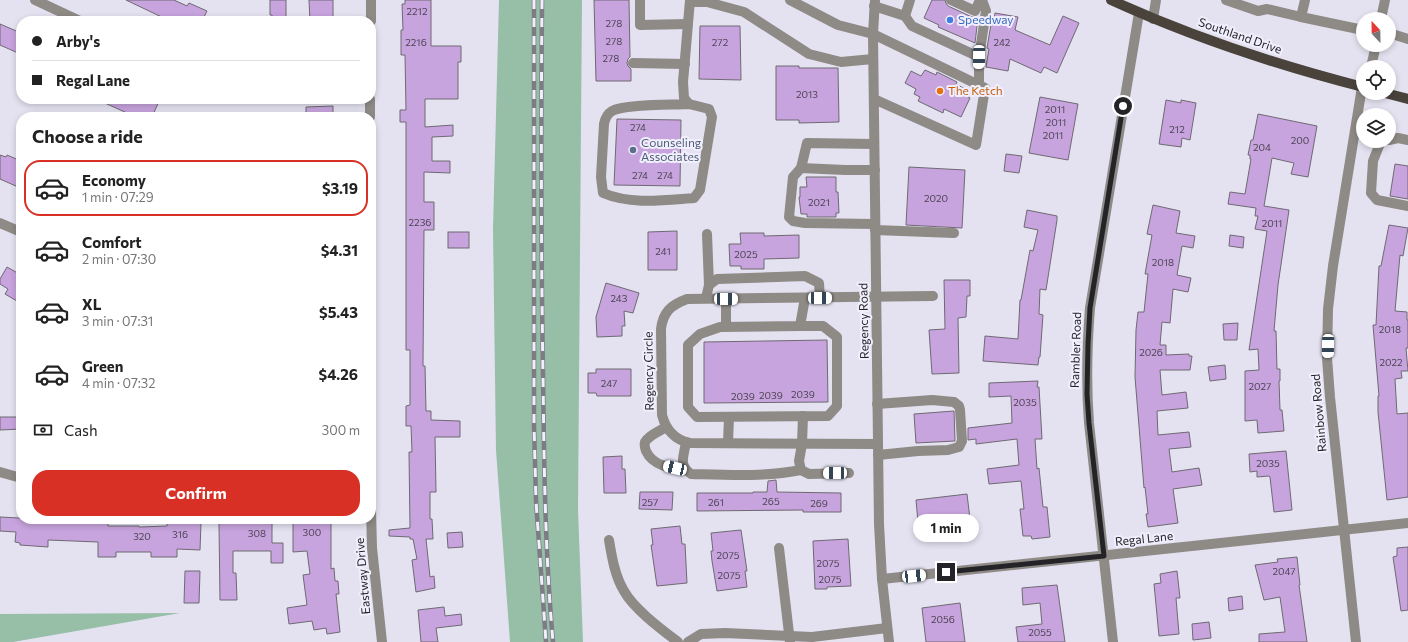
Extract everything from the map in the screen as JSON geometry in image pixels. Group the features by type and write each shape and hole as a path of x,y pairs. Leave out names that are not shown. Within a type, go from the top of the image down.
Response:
{"main road":[{"name":"Southland Drive","path":"1111,0 1139,13 1226,46 1290,68 1356,85"},
{"path":"1396,96 1408,99"}],"street":[{"path":"35,0 69,16"},
{"path":"371,0 371,16"},
{"path":"640,0 640,25 688,24"},
{"path":"790,0 838,25 873,34 985,88 976,145 874,99"},
{"path":"905,16 910,0"},
{"path":"951,0 975,11 981,0"},
{"path":"979,85 979,57 986,11 981,0"},
{"path":"1153,18 1156,0"},
{"path":"1226,0 1258,11 1268,4 1301,17 1356,29"},
{"path":"1301,17 1305,0"},
{"path":"1382,12 1385,0"},
{"path":"689,104 626,107 611,111 605,118 604,124 601,177 603,193 623,199 654,200 694,198 700,190 712,117 709,109 689,104 684,98 683,82 690,1 707,2 744,12 809,54 841,62 873,59"},
{"path":"874,3 905,16 912,26 979,57"},
{"name":"Regency Road","path":"874,3 873,59 879,524 882,579 889,642"},
{"name":"Rambler Road","path":"1113,642 1087,394 1088,344 1090,308 1139,13"},
{"path":"1396,35 1408,39"},
{"path":"633,63 685,64"},
{"name":"Rainbow Road","path":"1356,642 1330,397 1328,309 1333,266 1361,100"},
{"path":"1396,138 1408,140"},
{"path":"874,144 807,143 801,168 793,177 789,217 793,221 805,223 954,233"},
{"path":"1378,148 1373,160 1371,193 1377,200 1408,206"},
{"path":"801,168 875,170"},
{"path":"0,223 16,230"},
{"path":"706,298 709,285 707,234"},
{"path":"709,285 717,279 805,276 819,283 820,298"},
{"name":"Regency Circle","path":"666,427 662,415 661,329 665,313 671,307 680,302 687,299 706,298 876,298 933,296"},
{"path":"800,326 805,298"},
{"path":"726,299 726,327"},
{"path":"800,326 823,326 837,337 837,406 828,416 697,417 688,407 688,345 700,334 720,327 800,326"},
{"path":"877,404 932,400 954,402 959,406 960,410 962,441 959,447 948,450 918,451 878,456"},
{"path":"801,470 799,461 802,444 803,416"},
{"path":"728,443 729,417"},
{"path":"685,469 660,465 648,455 644,447 645,442 651,436 666,427 671,434 686,442 878,444"},
{"path":"686,442 682,464 691,474 741,475 786,473 801,470 809,474 848,473"},
{"path":"0,472 16,477"},
{"name":"Regal Lane","path":"882,579 1408,523"},
{"name":"Eastway Drive","path":"372,524 374,563 382,642"},
{"path":"609,540 618,579 629,599 662,630 678,642"},
{"path":"779,548 790,639"},
{"path":"688,642 701,634 725,633 790,639 887,628"}],"green space":[{"path":"499,0 582,0 578,510 583,642 510,642 496,450 493,229"},
{"path":"180,613 13,642 0,642 0,614"}],"building":[{"path":"126,0 174,0 187,6 189,3 207,11 204,16 160,16"},
{"path":"270,0 286,0 286,16 270,15"},
{"path":"309,0 333,0 333,16 310,16"},
{"path":"405,0 431,0 431,46 461,46 461,62 458,62 458,99 425,99 425,127 453,125 453,136 432,137 432,161 450,161 450,173 424,172 424,202 434,202 434,230 424,230 423,366 425,366 426,411 431,411 431,420 460,421 460,437 435,437 436,492 430,492 430,519 432,519 433,539 426,539 430,577 434,576 435,588 416,592 412,560 417,559 413,539 410,539 410,537 389,536 389,530 410,528 409,452 412,452 411,426 406,426 406,406 410,405 410,350 406,350 406,122 400,122 400,110 406,110 405,55 401,55 401,30 403,30 402,4 405,4"},
{"path":"594,0 629,0 630,57 627,63 631,69 631,81 596,81"},
{"path":"932,0 945,0 948,6 972,17 978,18 975,43 938,27 939,25 924,18"},
{"path":"995,13 1018,17 1015,30 1050,45 1063,16 1079,23 1057,73 1044,67 1041,73 1010,59 1008,71 986,67 989,49 987,48 991,24 993,25"},
{"path":"0,24 16,31 16,52 0,45"},
{"path":"700,26 740,26 741,80 699,79"},
{"path":"776,66 799,66 799,68 838,68 839,122 799,123 799,120 776,120"},
{"name":"The Ketch","path":"925,70 936,75 937,72 957,82 956,84 965,89 963,94 970,98 961,117 944,109 943,113 918,101 920,97 914,94 916,89 905,83 911,71 921,76"},
{"path":"1040,97 1078,104 1068,160 1029,153"},
{"path":"1166,100 1181,103 1181,100 1196,103 1190,140 1182,138 1181,147 1159,144"},
{"path":"107,104 158,104 154,112 125,112"},
{"path":"333,106 333,112 306,112 306,107"},
{"path":"1258,114 1317,126 1308,177 1291,174 1294,163 1272,158 1264,206 1289,210 1278,285 1274,331 1276,331 1277,369 1280,369 1280,410 1282,410 1284,431 1258,433 1257,420 1245,421 1245,371 1259,370 1258,349 1249,350 1267,231 1255,229 1258,216 1255,216 1256,208 1228,204 1230,192 1245,194 1251,159 1250,155 1248,155 1251,140 1253,140"},
{"path":"617,119 681,120 680,186 614,185"},
{"path":"1006,154 1022,156 1019,173 1004,171"},
{"path":"0,155 6,157 7,155 16,159 16,186 0,179"},
{"path":"1395,164 1408,166 1408,199 1390,196"},
{"path":"909,167 965,170 962,228 906,225"},
{"path":"806,177 836,177 836,192 838,192 839,213 836,213 836,217 807,217 807,214 801,214 799,197 800,187 807,187"},
{"path":"1153,205 1180,211 1176,233 1195,236 1193,248 1182,246 1177,275 1191,278 1188,292 1173,289 1170,323 1162,322 1160,345 1166,345 1166,355 1189,354 1189,356 1192,356 1190,370 1160,370 1162,395 1186,392 1188,408 1157,411 1158,435 1189,432 1191,447 1169,449 1172,472 1199,468 1202,485 1173,489 1178,523 1148,527 1135,377 1136,330 1138,312 1144,312 1148,274 1145,274 1152,235 1147,234"},
{"path":"1027,210 1057,216 1046,290 1040,289 1039,314 1043,315 1038,365 983,361 985,336 1018,339 1020,300 1030,250 1033,251 1038,230 1024,227"},
{"path":"1389,225 1408,228 1403,256 1400,255 1395,311 1407,312 1408,348 1406,348 1408,371 1401,371 1402,378 1395,379 1397,414 1408,413 1408,497 1387,500 1378,412 1379,396 1373,325 1376,325 1379,266 1381,266"},
{"path":"677,231 677,270 648,270 648,232"},
{"path":"448,232 469,232 469,248 448,248"},
{"path":"740,233 764,233 764,236 799,235 799,258 764,259 764,269 741,269 741,266 730,266 729,244 741,244"},
{"path":"1230,235 1244,237 1243,248 1229,246"},
{"path":"7,267 16,272 16,300 5,294 8,289 0,284 0,279"},
{"path":"944,280 970,280 970,296 967,296 966,317 958,318 959,373 932,374 929,330 945,329"},
{"path":"606,283 639,293 633,313 624,311 625,326 622,326 622,336 597,337 596,317"},
{"path":"1238,323 1237,340 1224,340 1223,324"},
{"path":"827,340 828,402 704,403 704,342"},
{"path":"1225,365 1226,379 1210,381 1208,367"},
{"path":"596,369 631,369 631,396 597,396 596,393 588,393 588,373 596,373"},
{"path":"1038,381 1037,387 1039,387 1042,439 1035,439 1037,469 1039,468 1043,507 1047,507 1050,537 1032,539 1031,536 1023,536 1020,509 1024,509 1021,481 989,484 987,469 1019,465 1017,439 976,444 976,439 968,440 968,428 1012,423 1011,396 989,397 989,383"},
{"path":"954,411 955,441 916,443 914,414"},
{"path":"0,417 16,417 16,429 0,430"},
{"path":"1286,451 1292,510 1274,512 1270,477 1257,477 1257,471 1250,472 1249,454"},
{"path":"622,456 622,469 625,469 626,493 604,493 603,457"},
{"path":"776,480 777,492 841,493 841,512 803,512 803,510 697,511 697,493 767,492 768,481"},
{"path":"640,492 673,492 672,510 639,509"},
{"path":"967,494 971,527 919,533 916,500"},
{"path":"0,517 16,518 16,524 108,524 108,526 139,527 167,526 167,524 201,524 200,550 177,549 177,557 151,557 151,552 116,552 116,557 98,557 98,542 48,540 48,547 20,545 20,543 15,542 16,532 0,531"},
{"path":"219,524 272,524 272,543 283,543 283,563 271,563 271,551 233,551 233,573 236,573 237,600 220,600"},
{"path":"293,524 331,524 331,569 334,568 335,581 338,581 339,594 336,594 340,632 327,634 326,628 314,630 312,621 289,624 287,608 307,605 303,575 310,574 307,551 293,552"},
{"path":"680,526 682,544 685,544 687,583 657,586 651,545 653,545 651,529"},
{"path":"741,530 747,571 745,571 747,587 717,591 712,561 711,551 713,551 711,533"},
{"path":"462,532 463,547 448,548 447,533"},
{"path":"848,539 851,586 815,589 813,541"},
{"path":"1408,547 1408,610 1401,611 1393,557 1397,556 1397,548"},
{"path":"1297,557 1299,585 1307,642 1259,642 1259,634 1285,632 1280,597 1264,600 1255,565 1278,562 1277,559"},
{"path":"185,571 200,571 199,603 184,603"},
{"path":"1177,571 1180,598 1176,598 1179,634 1159,636 1154,584 1161,583 1160,574"},
{"path":"1057,585 1065,642 1018,642 1016,627 1042,624 1040,603 1023,605 1022,588"},
{"path":"1242,596 1243,609 1229,611 1228,598"},
{"path":"960,603 965,642 926,642 922,608"},
{"path":"444,607 445,616 461,614 462,625 436,628 438,642 421,642 418,610"},
{"path":"1209,622 1211,638 1193,640 1192,624"}],"railway":[{"path":"534,0 534,425 536,501 546,642"},
{"path":"542,0 541,141 545,508 553,642"}],"place":[{"name":"Speedway","path":"950,20"},
{"name":"The Ketch","path":"940,91"},
{"name":"Counseling Associates","path":"633,150"}],"route":[{"path":"946,572 1104,556 1089,423 1087,394 1088,344 1090,308 1123,106"}]}
